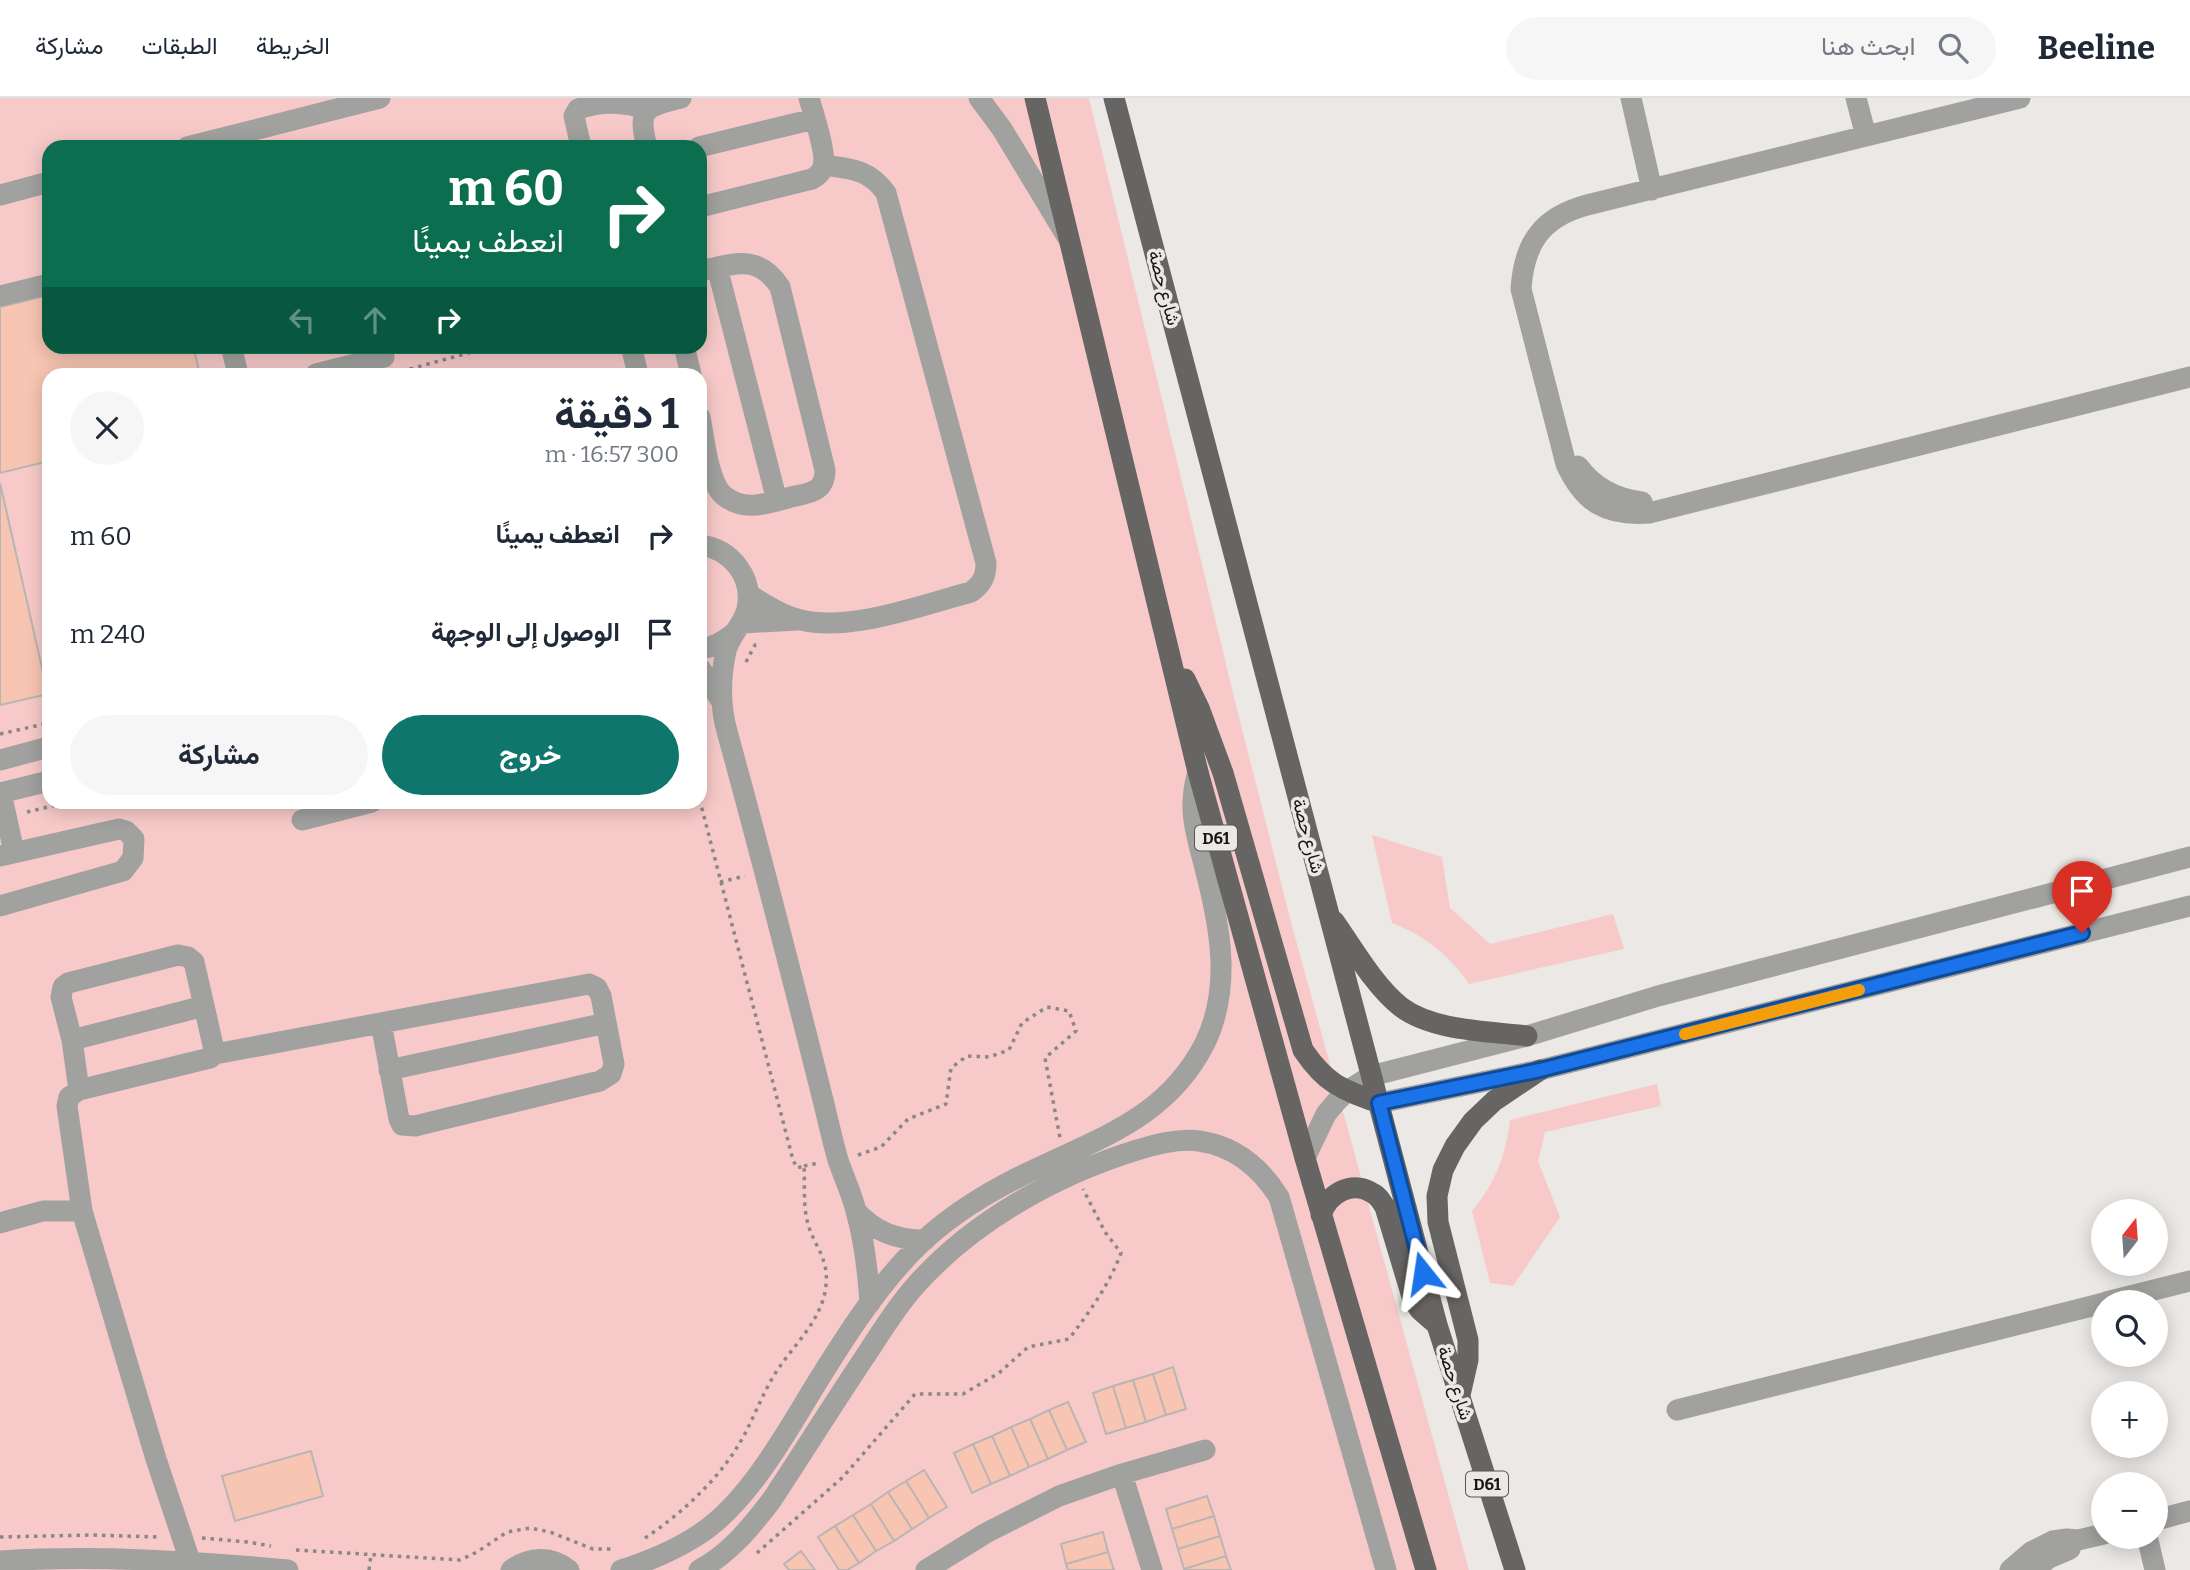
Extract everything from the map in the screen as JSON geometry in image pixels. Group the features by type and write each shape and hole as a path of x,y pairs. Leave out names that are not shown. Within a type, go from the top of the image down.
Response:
{"main road":[{"name":"D61","path":"1035,98 1198,772 1321,1215 1426,1570"},
{"name":"شارع حصة","path":"1114,98 1437,1325 1515,1570"},
{"path":"1167,646 1199,708 1219,762 1303,1050 1317,1071 1334,1085 1379,1103"},
{"path":"1327,911 1378,983 1401,1007 1443,1025 1527,1036"},
{"path":"1460,1397 1468,1360 1468,1340 1438,1222 1437,1196 1443,1170 1455,1146 1473,1121 1494,1101 1540,1070"},
{"path":"1321,1215 1331,1197 1349,1188 1363,1188 1376,1194 1385,1207 1413,1300 1437,1325"}],"street":[{"path":"215,140 380,98"},
{"path":"646,140 642,123 648,110 658,104 681,98"},
{"path":"979,98 1002,129 1067,236"},
{"path":"1630,98 1652,190"},
{"path":"1856,98 1866,136"},
{"path":"2020,98 1599,203 1558,228 1540,251 1533,273 1530,317 1561,442 1588,477 1606,492 1628,500 1672,506 2190,377"},
{"path":"579,140 574,120 574,105 581,108 625,103 648,110"},
{"path":"707,144 812,108 824,160 824,166 812,179 707,205"},
{"path":"707,647 723,642 738,628 799,620 836,623 885,614 971,592 980,585 986,571 886,193 871,176 824,166"},
{"path":"0,195 42,184"},
{"path":"707,449 719,491 730,500 747,506 756,506 814,491 822,484 825,475 783,297 774,278 757,266 737,263 709,269 777,500"},
{"path":"0,296 42,286"},
{"path":"344,368 385,359"},
{"path":"707,545 728,556 736,564 746,583 747,609 727,647 724,661 722,703 726,727 838,1158 856,1211 866,1257 870,1303"},
{"path":"748,594 799,620"},
{"path":"707,679 722,703"},
{"path":"0,760 42,749"},
{"path":"621,1570 697,1536 741,1495 780,1442 870,1303 925,1240 993,1191 1140,1118 1170,1093 1196,1060 1214,1021 1222,978 1217,919 1192,812 1198,772"},
{"path":"0,906 123,871 133,858 134,839 119,828 7,854 6,817 0,793 42,783"},
{"path":"302,820 345,809"},
{"path":"1305,1158 1326,1114 1347,1091 1371,1076 1527,1036 1658,996 2190,857"},
{"path":"1379,1103 1540,1070 2190,906"},
{"path":"79,1090 72,1040 61,997 68,983 178,955 188,957 194,961 215,1054"},
{"path":"190,1561 156,1459 82,1211 67,1106 69,1097 79,1090 210,1058 215,1054 589,984 597,988 601,996 614,1064 611,1074 600,1081 415,1126 402,1125 381,1023"},
{"path":"72,1040 204,1006"},
{"path":"389,1070 606,1023"},
{"path":"699,1570 733,1545 753,1524 913,1288 949,1252 1002,1214 1066,1178 1118,1156 1178,1140 1214,1144 1245,1158 1258,1169 1279,1197 1386,1570"},
{"path":"0,1223 43,1211 82,1211"},
{"path":"856,1211 875,1228 887,1234 925,1240"},
{"path":"2154,1290 2190,1281"},
{"path":"1677,1410 2091,1306"},
{"path":"926,1570 949,1563 986,1533 1059,1496 1205,1450"},
{"path":"1122,1474 1152,1570"},
{"path":"2168,1517 2190,1511"},
{"path":"2010,1570 2031,1552 2053,1541 2078,1541 2091,1538"},
{"path":"2034,1570 2049,1558 2069,1550 2078,1541"},
{"path":"2150,1549 2155,1570"},
{"path":"0,1561 82,1558 289,1560"},
{"path":"511,1570 525,1562 538,1559 552,1560 569,1570"}],"path":[{"path":"414,368 465,354"},
{"path":"744,667 755,645 765,643"},
{"path":"0,734 42,725"},
{"path":"6,817 42,808"},
{"path":"702,809 797,1168 854,1157 881,1147 908,1119 946,1104 951,1068 967,1056 989,1057 1009,1050 1022,1023 1048,1007 1069,1011 1076,1031 1045,1058"},
{"path":"642,1539 687,1507 739,1445 774,1376 819,1310 826,1287 826,1269 822,1252 806,1219 804,1166"},
{"path":"757,1553 844,1477 915,1394 963,1394 999,1373 1028,1347 1069,1339 1094,1306 1114,1272 1121,1253 1105,1232"},
{"path":"289,1560 371,1555 460,1560 507,1532 530,1528 550,1532 593,1549 624,1547"},
{"path":"0,1536 183,1537 248,1542 279,1548"},
{"path":"369,1570 371,1555"}],"shaded area":[{"path":"0,98 1089,98 1292,926 1469,1570 0,1570"},
{"path":"1372,835 1442,857 1450,908 1490,944 1613,914 1624,949 1469,984 1453,964 1435,948 1392,923"},
{"path":"1657,1084 1661,1106 1545,1132 1538,1161 1560,1217 1513,1286 1490,1283 1472,1211 1498,1168 1506,1145 1510,1120"}],"building":[{"path":"42,297 42,354 195,354 198,368 42,368 42,463 0,473 0,307"},
{"path":"0,483 42,668 42,695 0,705"},
{"path":"1173,1367 1186,1409 1166,1415 1153,1374"},
{"path":"1153,1374 1166,1415 1146,1422 1133,1380"},
{"path":"1133,1380 1146,1422 1126,1428 1113,1386"},
{"path":"1113,1386 1126,1428 1106,1434 1093,1393"},
{"path":"1068,1402 1086,1442 1067,1450 1049,1410"},
{"path":"1049,1410 1067,1450 1048,1459 1030,1419"},
{"path":"1030,1419 1048,1459 1029,1467 1011,1427"},
{"path":"1011,1427 1029,1467 1010,1476 992,1436"},
{"path":"992,1436 1010,1476 991,1484 973,1444"},
{"path":"973,1444 991,1484 972,1493 954,1453"},
{"path":"311,1451 323,1496 235,1521 222,1476"},
{"path":"924,1470 947,1507 929,1518 906,1481"},
{"path":"906,1481 929,1518 912,1529 888,1492"},
{"path":"888,1492 912,1529 894,1541 871,1504"},
{"path":"1207,1496 1214,1516 1172,1529 1166,1509"},
{"path":"871,1504 894,1541 876,1551 853,1515"},
{"path":"853,1515 876,1551 859,1563 835,1526"},
{"path":"1214,1516 1220,1536 1178,1549 1172,1529"},
{"path":"835,1526 859,1563 847,1570 839,1570 818,1537"},
{"path":"1103,1532 1108,1552 1066,1564 1061,1544"},
{"path":"1220,1536 1226,1556 1184,1569 1178,1549"},
{"path":"801,1551 815,1570 789,1570 784,1564"},
{"path":"1108,1552 1114,1570 1068,1570 1066,1564"},
{"path":"1226,1556 1231,1570 1184,1569"}],"slow traffic":[{"path":"1685,1034 1859,990"}],"route":[{"path":"1423,1273 1379,1103 1540,1070 2082,933"}]}
